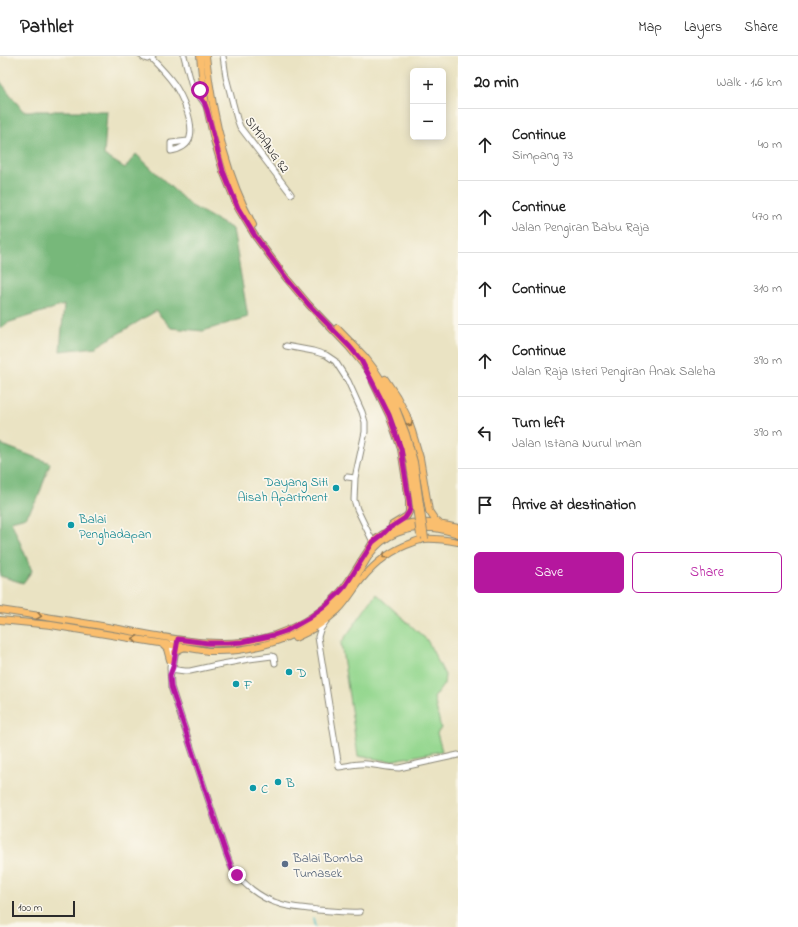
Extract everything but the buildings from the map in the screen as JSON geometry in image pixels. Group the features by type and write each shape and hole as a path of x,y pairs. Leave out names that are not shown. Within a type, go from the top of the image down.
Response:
{"main road":[{"path":"200,56 207,110 223,171 238,208 255,236 278,268 296,290 350,347 363,359 374,366 397,396 406,414 420,458 427,510 423,514 415,514 409,500"},
{"path":"206,56 211,94 221,139 230,170 251,221 258,234 289,278 311,303 352,344 380,379 406,434 414,462 423,540"},
{"path":"363,359 396,433 404,461 409,500 409,512 407,516 382,535"},
{"path":"426,500 431,516 441,524"},
{"path":"0,610 208,643 228,643 256,640 286,631 315,615 346,585 373,542 392,529 410,523 426,522 458,528"},
{"path":"276,642 298,632 327,613 343,596 371,553 384,540 395,533 412,528 432,528 458,534"},
{"path":"0,620 51,625 161,643 175,648 185,647 208,651 227,651 248,648 291,640 311,631 340,609 360,581 381,559 401,546 423,540 437,539 458,542"},
{"path":"161,643 167,649 170,660"}],"street":[{"path":"142,56 145,59 152,57 175,84 188,116 191,129 188,142"},
{"path":"184,56 192,86 204,102 207,110"},
{"name":"SIMPANG 82","path":"223,56 226,77 240,127 291,194"},
{"path":"196,92 200,90 203,83"},
{"path":"286,346 313,351 326,355 335,361 348,381 362,412 365,422 365,432 355,478 354,500 356,509 373,542"},
{"path":"347,477 355,478"},
{"path":"328,619 320,630 318,637 339,767 367,764 399,768 458,755"},
{"path":"311,631 318,637"},
{"path":"175,638 175,648 170,675 171,687 232,869 248,886 278,904 350,913 360,912"},
{"path":"171,669 170,660 175,648"},
{"path":"171,669 190,671 223,663 272,656 274,657 275,663"}],"green space":[{"path":"0,81 23,111 107,111 104,155 125,168 136,154 190,205 233,229 248,317 203,331 171,328 156,311 96,347 60,351 64,305 7,323 0,329"},
{"path":"0,444 50,463 38,498 26,517 11,521 32,571 23,583 0,576"},
{"path":"376,594 427,640 445,675 444,684 434,698 441,728 437,733 442,751 389,761 358,756 341,643"}],"waterway":[{"path":"313,919 315,927"}],"place":[{"name":"Dayang Siti Aisah Apartment","path":"336,488"},
{"name":"Balai Penghadapan","path":"71,525"},
{"name":"D","path":"289,672"},
{"name":"F","path":"236,684"},
{"name":"B","path":"278,782"},
{"name":"C","path":"253,788"},
{"name":"Balai Bomba Tumasek","path":"285,864"}],"route":[{"path":"200,90 196,92 204,102 207,110 223,171 238,208 255,236 287,279 309,305 361,360 380,397 389,415 401,449 405,466 409,500 409,512 407,516 393,524 373,542 346,585 315,615 286,631 256,640 228,643 208,643 178,639 170,675 171,687 226,853 232,869 237,875"}]}
